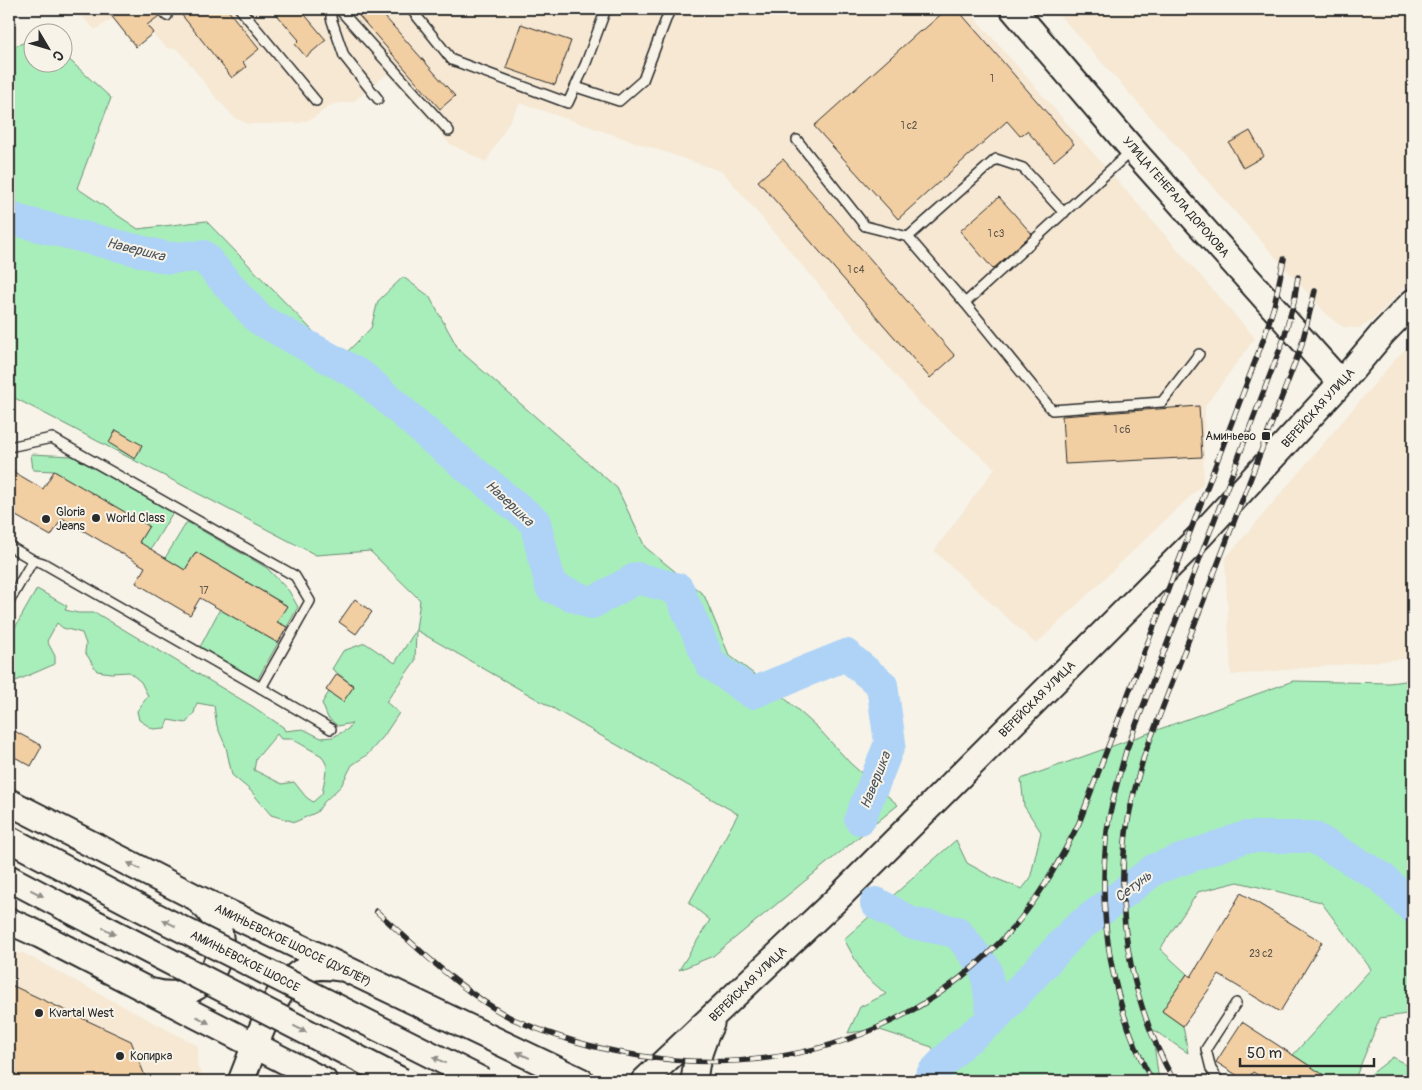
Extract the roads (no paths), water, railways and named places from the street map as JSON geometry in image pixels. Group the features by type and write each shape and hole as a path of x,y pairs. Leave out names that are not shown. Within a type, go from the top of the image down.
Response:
{"street":[{"name":"УЛИЦА ГЕНЕРАЛА ДОРОХОВА","path":"1013,9 1133,150 1341,383"},
{"name":"ВЕРЕЙСКАЯ УЛИЦА","path":"644,1081 923,814 1194,542 1413,302"},
{"name":"АМИНЬЕВСКОЕ ШОССЕ (ДУБЛЁР)","path":"9,802 193,896 574,1080"},
{"name":"АМИНЬЕВСКОЕ ШОССЕ","path":"9,839 148,912 483,1081"},
{"path":"9,878 402,1081"},
{"path":"144,989 164,995 184,992 202,983 215,967 221,947 218,927 209,909 193,896"},
{"path":"9,921 40,935 254,1047 324,1081"},
{"path":"241,1081 275,1002 286,985 301,972 315,967 341,968"},
{"path":"694,1081 696,1062 703,1040 717,1013"}],"lane":[{"path":"240,9 316,101"},
{"path":"331,9 331,18 344,56 378,99"},
{"path":"339,9 449,131"},
{"path":"411,9 452,60 568,103 606,9"},
{"path":"576,87 619,101 644,80 670,9"},
{"path":"797,140 865,226 908,237 1052,410 1162,402 1199,354"},
{"path":"965,304 1133,150"},
{"path":"908,237 996,158 1023,168 1064,213"},
{"path":"9,447 52,438 295,576 310,602 261,688"},
{"path":"9,546 33,560 43,563 331,729"},
{"path":"9,602 33,560"},
{"path":"1219,1081 1211,1069 1206,1049 1236,1003"}],"waterway":[{"name":"Навершка","path":"9,216 11,219 168,258 203,256 259,319 363,377 432,438 535,522 551,587 592,603 637,578 678,589 711,664 752,693 846,655 882,685 890,743 860,819"},
{"name":"Сетунь","path":"929,1081 933,1073 960,1045 993,1019 1075,930 1155,869 1245,837 1313,837 1381,877 1413,908"},
{"name":"Навершка","path":"876,903 911,923 957,932 986,969 993,1019"}],"railway":[{"path":"376,911 459,984 513,1019 576,1042 640,1056 705,1061 769,1058 831,1045 891,1021 947,988 999,943 1023,916 1053,871 1079,823 1264,338 1274,306 1284,259"},
{"path":"1152,1081 1138,1053 1127,1024 1111,964 1104,902 1104,871 1109,818 1126,751 1283,341 1294,302 1298,277"},
{"path":"1174,1081 1148,1025 1131,965 1123,904 1123,873 1128,820 1144,756 1301,347 1315,291"}],"place":[{"name":"Аминьево","path":"1266,436"},
{"name":"World Class","path":"96,518"},
{"name":"Gloria Jeans","path":"46,519"},
{"name":"Kvartal West","path":"39,1013"},
{"name":"Копирка","path":"120,1056"}]}
